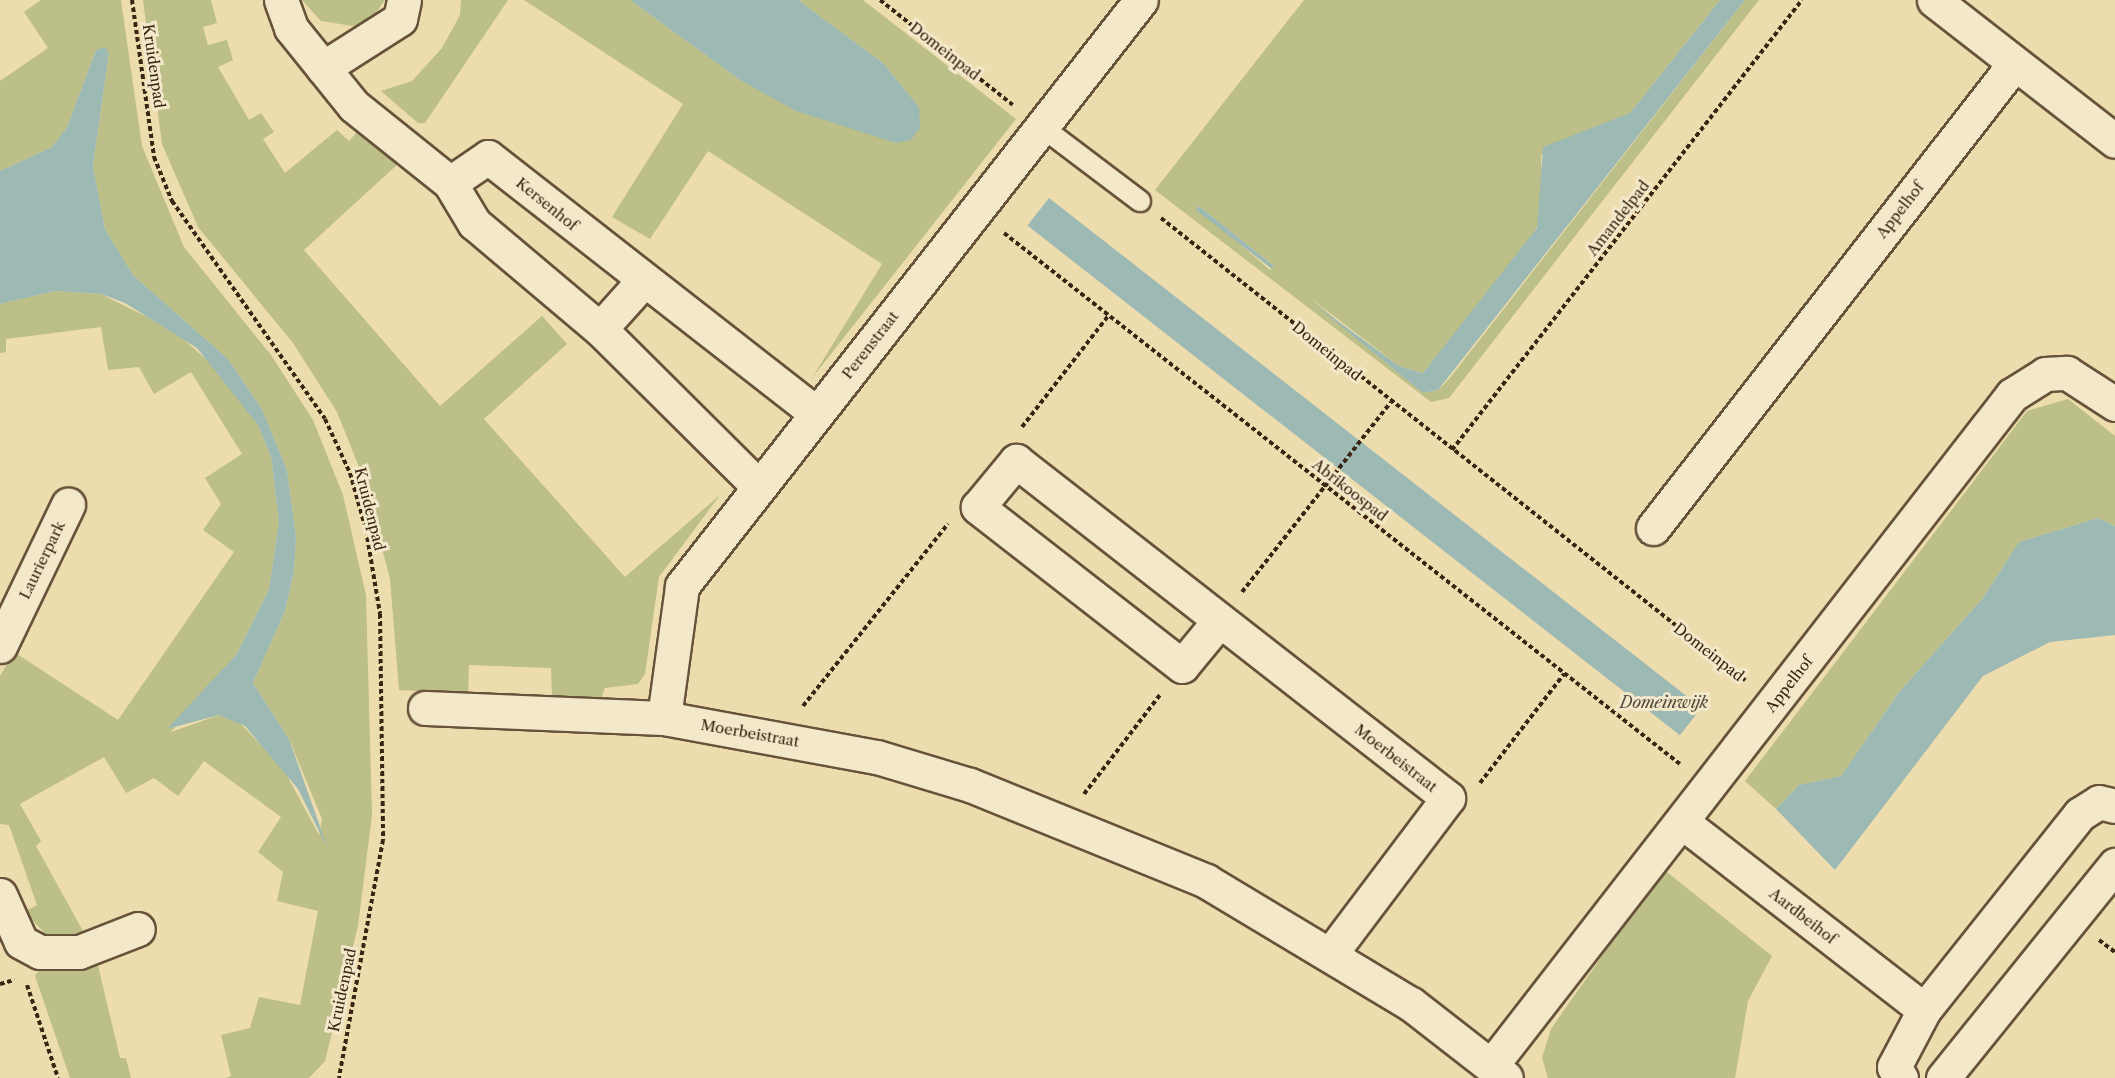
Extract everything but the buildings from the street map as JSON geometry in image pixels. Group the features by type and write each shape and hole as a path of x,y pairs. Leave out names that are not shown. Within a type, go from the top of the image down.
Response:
{"street":[{"path":"281,0 291,28 354,106 450,183 474,223 600,329 759,487"},
{"path":"323,68 400,19 404,0"},
{"name":"Perenstraat","path":"664,718 682,586 816,412 1141,0"},
{"path":"1934,0 2115,141"},
{"name":"Appelhof","path":"1653,528 2015,63"},
{"name":"Kersenhof","path":"450,183 488,157 643,281 816,412"},
{"path":"600,329 643,281"},
{"name":"Appelhof","path":"1498,1072 1709,786 2027,382 2067,373 2115,404"},
{"path":"1016,460 978,507 1182,666 1219,621"},
{"name":"Moerbeistraat","path":"1016,460 1448,798 1331,953"},
{"name":"Laurierpark","path":"0,646 68,505"},
{"name":"Moerbeistraat","path":"425,708 664,718 778,737 877,757 1064,819 1206,881 1331,953 1411,1004 1498,1072"},
{"path":"1901,1078 1894,1067 1924,1010 2080,814 2099,802 2115,806"},
{"name":"Aardbeihof","path":"1682,822 1924,1010"},
{"path":"1944,1078 2115,865"},
{"path":"0,895 13,930 30,949 79,952 138,929"}],"lane":[{"path":"1042,127 1140,201"}],"path":[{"name":"Kruidenpad","path":"132,0 154,157 172,201 325,419 351,473 366,531 381,626 383,840 339,1078"},
{"name":"Domeinpad","path":"880,0 1042,127"},
{"name":"Amandelpad","path":"1452,450 1802,0"},
{"name":"Domeinpad","path":"1140,201 1774,703"},
{"name":"Abrikoospad","path":"976,211 1709,786"},
{"path":"1016,460 1013,438 1108,316"},
{"path":"1219,621 1391,402"},
{"path":"778,737 960,508 978,507"},
{"path":"1064,819 1182,666"},
{"path":"1448,798 1474,790 1564,674"},
{"path":"30,949 23,965 58,1078"}],"green space":[{"path":"41,0 121,0 142,146 184,247 271,355 313,420 343,495 366,595 372,815 358,926 325,1061 309,1078 225,1078 231,1076 221,1035 250,1028 259,997 300,1005 318,911 277,901 283,872 258,852 281,817 204,761 178,796 154,778 126,793 104,757 20,804 41,841 36,846 83,931 63,938 46,934 24,912 37,905 9,825 0,824 0,676 14,652 118,720 234,552 203,530 221,504 205,478 242,454 191,372 154,394 139,367 108,370 101,327 6,339 6,352 0,353 0,304 55,291 101,294 173,330 224,375 258,425 271,457 279,522 269,589 236,655 171,732 219,715 237,720 283,768 319,835 322,819 289,739 253,683 285,611 294,572 296,536 287,470 262,409 228,359 133,275 105,229 93,166 109,54 96,50 67,127 52,147 0,171 0,81 48,48 24,12"},
{"path":"143,0 211,0 217,23 203,27 208,45 227,40 233,60 218,67 249,120 261,113 274,132 263,139 285,173 337,130 349,141 359,130 399,163 304,250 440,406 542,316 567,344 484,419 625,577 720,495 659,577 645,674 638,684 605,688 601,699 552,696 551,668 469,665 468,694 399,690 390,579 365,482 337,412 293,343 198,227 162,144"},
{"path":"302,0 385,0 372,18 353,26 321,21"},
{"path":"461,0 508,0 425,123 418,123 381,91 412,81 442,48 460,15"},
{"path":"524,0 630,0 740,80 919,107 883,63 798,0 863,0 1016,119 812,378 882,264 708,151 650,239 612,217 683,104"},
{"path":"1304,0 1720,0 1630,113 1541,155 1542,216 1530,241 1423,373 1399,366 1309,297 1423,393 1438,390 1449,379 1745,0 1759,0 1449,398 1431,402 1155,190","holes":["1199,206 1274,266 1270,270 1197,207"]},
{"path":"2068,399 2115,436 2115,526 2098,518 2019,542 1982,599 1899,692 1841,776 1799,785 1776,809 1745,781 2027,411"},
{"path":"1663,869 1772,956 1748,1001 1735,1078 1548,1078 1542,1058 1551,1029"},
{"path":"97,961 120,1058 126,1058 131,1078 70,1078 35,976 40,968"}],"water":[{"path":"630,0 798,0 883,63 919,107 920,128 911,140 896,143 796,111 740,80"},
{"path":"1720,0 1745,0 1438,390 1423,393 1309,300 1399,366 1423,373 1537,228 1543,147 1630,113"},
{"path":"105,47 109,53 93,166 105,229 133,275 228,359 262,409 287,470 296,536 294,572 285,611 253,683 289,739 328,849 298,789 245,726 219,715 167,729 236,655 269,589 279,522 271,457 258,425 197,348 125,303 101,294 55,291 0,304 0,171 52,147 67,127 96,50"},
{"name":"Domeinwijk","path":"1049,198 1701,708 1680,735 1027,226"},
{"path":"1199,206 1274,266 1272,269 1196,210"},
{"path":"2098,518 2115,526 2115,635 2050,642 1983,676 1835,870 1776,809 1799,785 1841,776 1899,692 1982,599 2019,542"}]}
